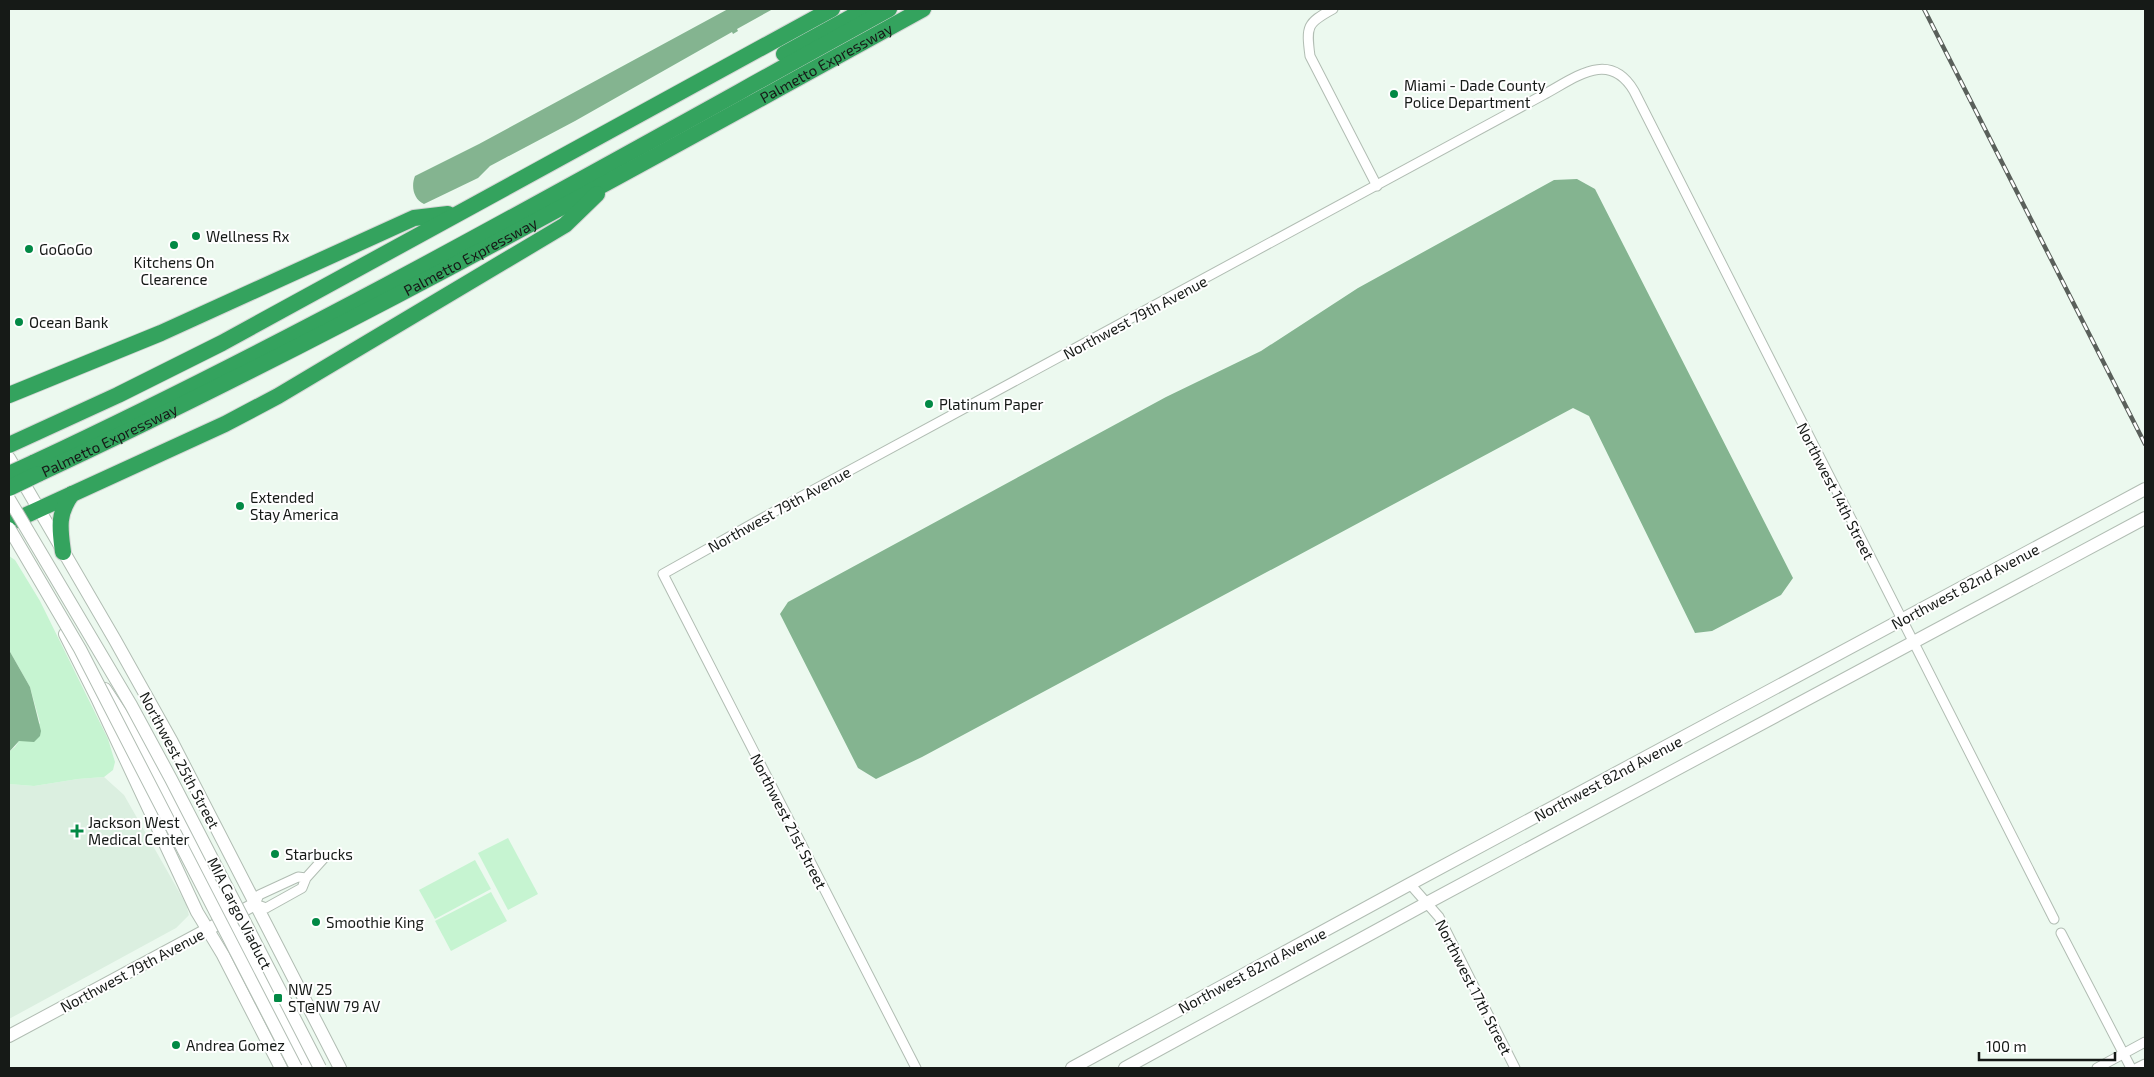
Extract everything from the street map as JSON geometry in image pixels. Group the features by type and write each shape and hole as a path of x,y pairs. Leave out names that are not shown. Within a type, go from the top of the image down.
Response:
{"highway":[{"name":"Palmetto Expressway","path":"9,488 26,456 118,395 222,343 832,9"},
{"path":"9,474 26,456 279,332 554,183 866,9"},
{"path":"9,463 170,398 284,340 889,9"},
{"name":"Palmetto Expressway","path":"26,456 231,381 611,181 923,9"},
{"path":"9,525 72,494 226,424 278,396 565,225 611,181"},
{"path":"9,395 161,333 414,218 458,213"},
{"path":"9,385 32,386"},
{"path":"63,552 60,520 62,510 72,494"}],"main road":[{"name":"Northwest 25th Street","path":"9,458 172,742 340,1068"},
{"name":"Northwest 82nd Avenue","path":"1072,1068 2145,489"},
{"name":"MIA Cargo Viaduct","path":"9,499 149,738 320,1068"},
{"name":"Northwest 82nd Avenue","path":"1125,1068 2145,518"},
{"name":"MIA Cargo Viaduct","path":"9,525 89,667 296,1068"},
{"path":"9,525 14,545 80,664 197,912 223,955 281,1068"},
{"path":"80,664 109,694 138,739 308,1068"},
{"name":"Northwest 79th Avenue","path":"9,1036 255,904"}],"street":[{"path":"1333,9 1315,19 1307,33 1310,56 1377,186"},
{"name":"Northwest 79th Avenue","path":"663,574 795,500 1582,74 1601,68 1611,69"},
{"name":"Northwest 14th Street","path":"1611,69 1622,75 1634,91 2054,919"},
{"name":"Northwest 21st Street","path":"663,574 916,1068"},
{"path":"306,878 298,877 259,895 255,904 266,908 302,888 306,878 324,858"},
{"name":"Northwest 17th Street","path":"1410,884 1439,917 1516,1068"},
{"path":"2061,933 2131,1068"},
{"path":"2097,1068 2145,1042"},
{"path":"2136,1068 2145,1064"}],"shaded area":[{"path":"728,9 773,9 737,29 738,31 733,34 732,32 575,121 490,166 478,178 424,204 415,196 413,184 415,176 479,144"},
{"path":"1577,179 1595,189 1793,578 1781,595 1712,631 1695,633 1589,416 1573,408 922,757 876,779 858,768 780,614 788,602 1166,397 1261,351 1358,288 1554,180"},
{"path":"9,556 15,560 40,601 108,739 115,762 113,770 104,777 34,786 9,784 9,752 19,741 24,741 40,723 30,687 9,650"},
{"path":"9,650 30,687 41,731 40,736 34,742 19,741 9,752"},
{"name":"Jackson West Medical Center","path":"104,777 124,795 186,904 189,915 176,928 9,1019 9,784 34,786"},
{"path":"508,838 538,894 508,910 478,853"},
{"path":"475,860 491,889 435,919 419,890"},
{"path":"491,892 507,921 451,951 435,921"}],"railway":[{"path":"1924,9 2145,444"}],"place":[{"name":"Miami - Dade County Police Department","path":"1394,94"},
{"name":"Wellness Rx","path":"196,236"},
{"name":"Kitchens On Clearence","path":"174,245"},
{"name":"GoGoGo","path":"29,249"},
{"name":"Ocean Bank","path":"19,322"},
{"name":"Platinum Paper","path":"929,404"},
{"name":"Extended Stay America","path":"240,506"},
{"name":"Jackson West Medical Center","path":"77,831"},
{"name":"Starbucks","path":"275,854"},
{"name":"Smoothie King","path":"316,922"},
{"name":"NW 25 ST@NW 79 AV","path":"278,998"},
{"name":"Andrea Gomez","path":"176,1045"}]}
